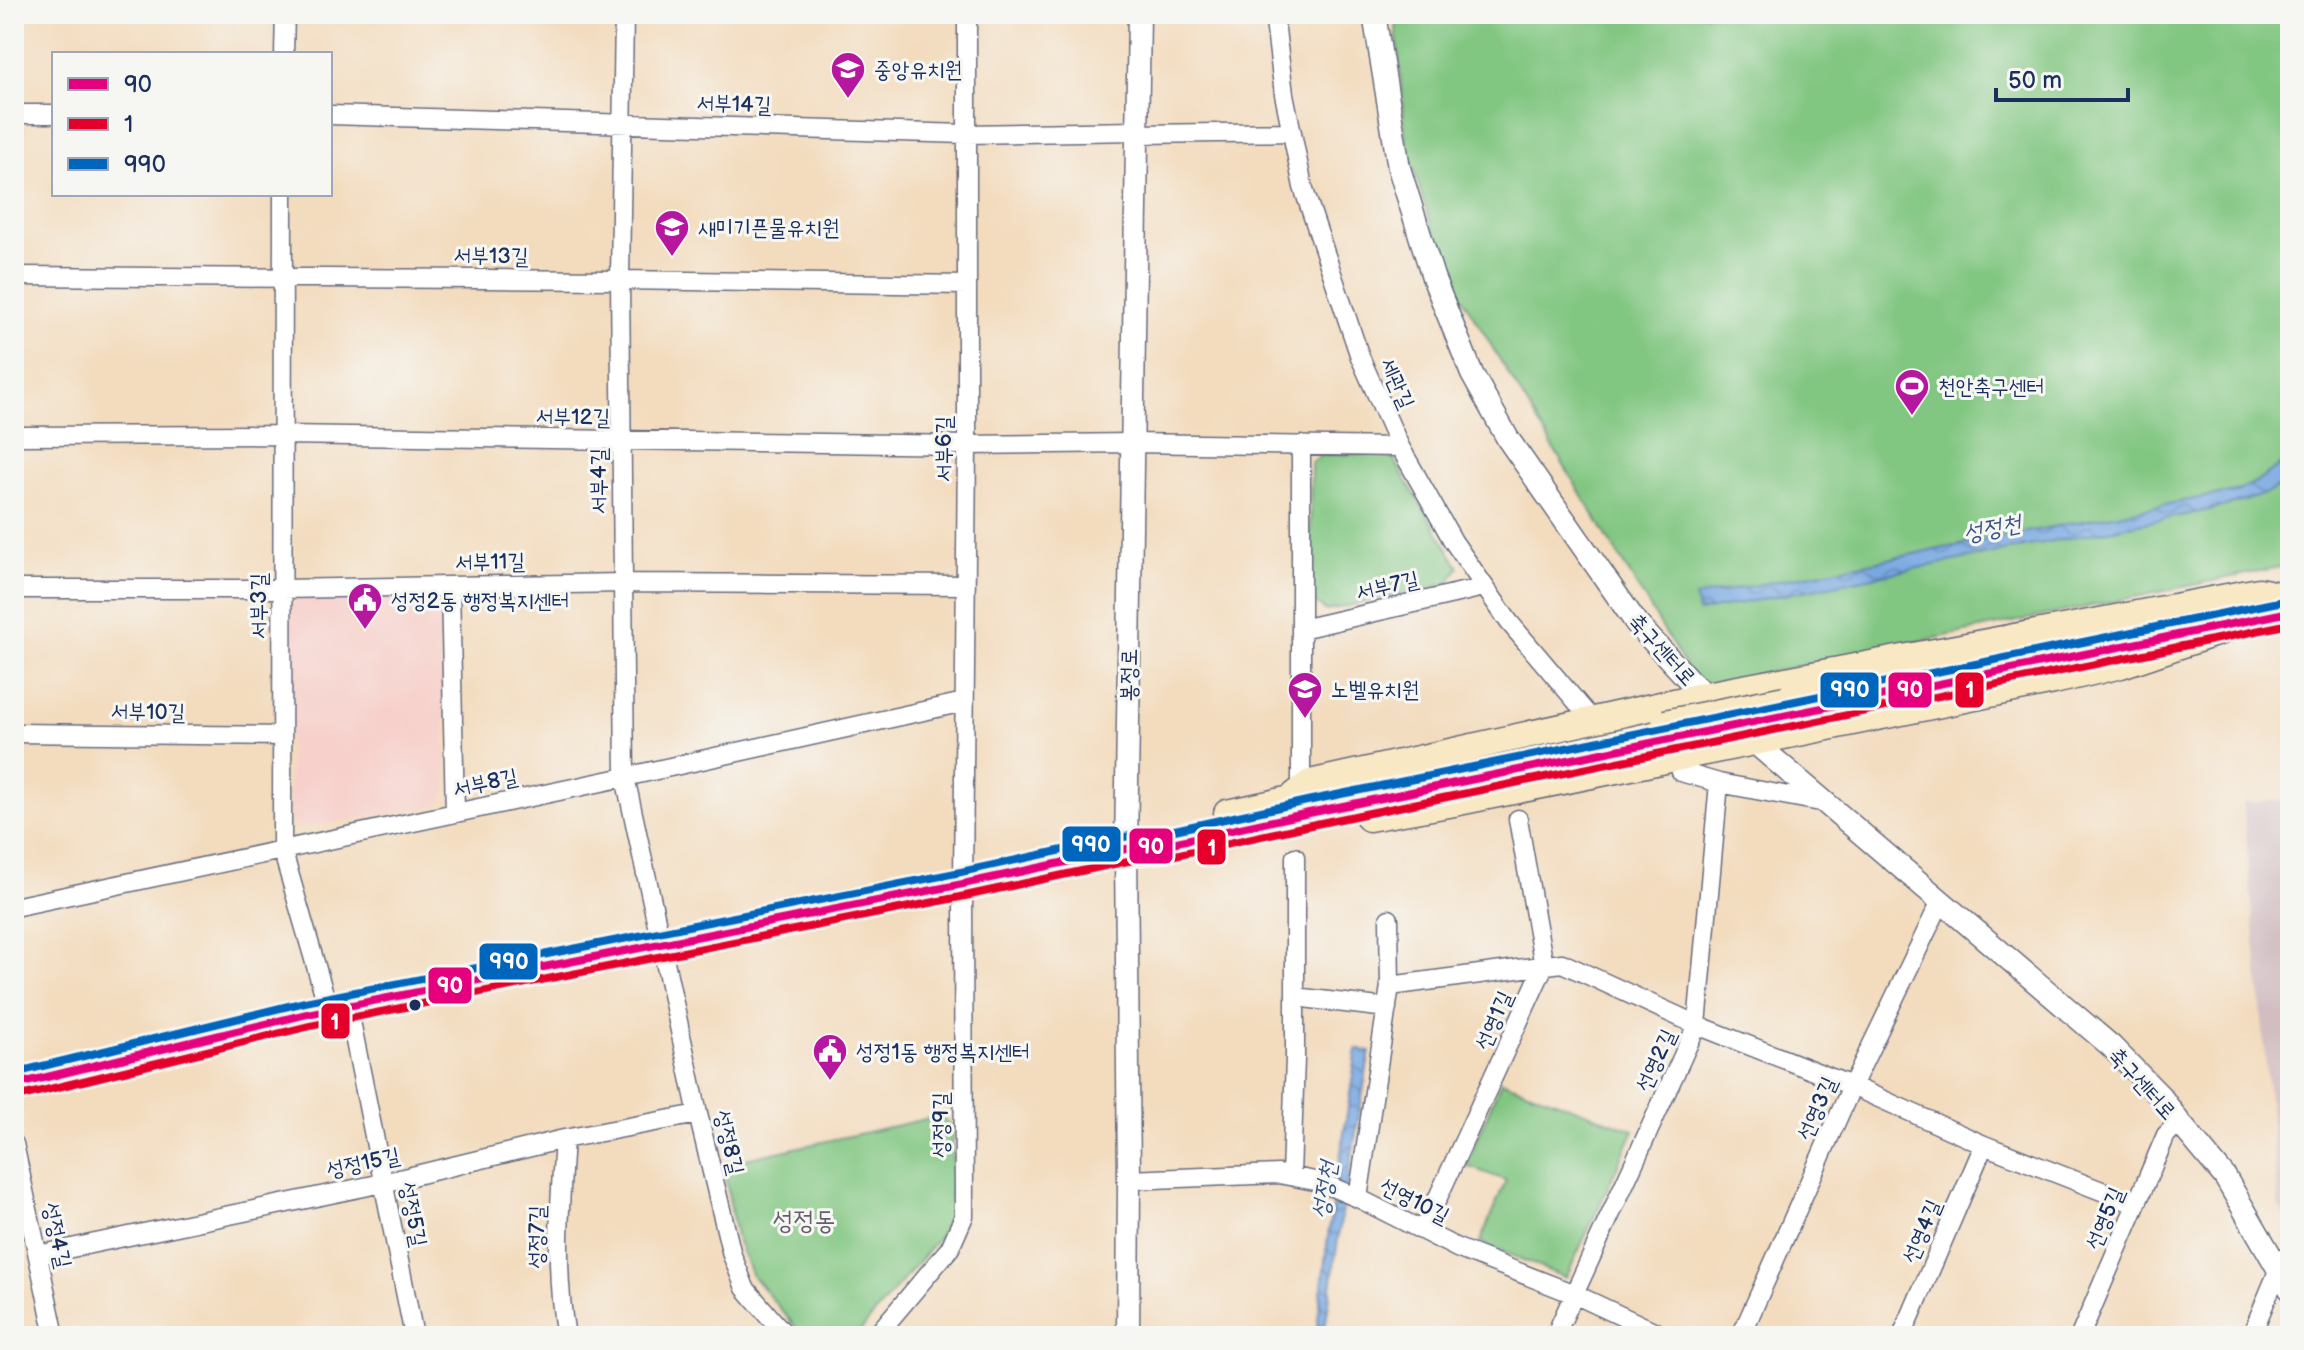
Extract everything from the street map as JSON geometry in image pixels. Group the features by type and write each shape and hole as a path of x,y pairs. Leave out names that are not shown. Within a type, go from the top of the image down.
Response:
{"main road":[{"path":"1295,801 1310,783 1337,776 1706,695 2259,591 2290,599"},
{"path":"14,1085 339,1008 1126,849 1163,845 1295,801 1671,730 2290,599"},
{"path":"1295,801 1313,824 1337,823 1449,804 2121,665 2278,614"},
{"path":"1789,706 2278,614"}],"street":[{"path":"284,52 285,14"},
{"name":"서부4길","path":"624,14 620,280 625,777 662,943"},
{"name":"서부6길","path":"963,884 967,14"},
{"name":"봉정로","path":"1128,1336 1126,849 1139,14"},
{"name":"세관길","path":"1274,14 1284,94 1303,187 1360,357 1400,447 1453,541 1484,587 1509,622 1592,720"},
{"name":"축구센터로","path":"1374,14 1399,168 1433,277 1472,374 1508,439 1637,624 1690,681 1754,742 2111,1046 2162,1098 2225,1177 2284,1280"},
{"path":"14,114 52,114"},
{"name":"서부14길","path":"332,115 966,134 1292,132"},
{"name":"서부3길","path":"283,196 282,849 339,1008"},
{"name":"서부13길","path":"14,276 967,285"},
{"name":"서부12길","path":"14,436 282,435 967,445 1132,443 1400,447"},
{"path":"1295,801 1301,629 1301,445"},
{"name":"서부11길","path":"14,589 282,589 623,583 966,585"},
{"path":"450,586 455,813"},
{"name":"서부7길","path":"1301,629 1484,587"},
{"name":"서부8길","path":"14,907 964,702"},
{"name":"서부10길","path":"14,733 282,736"},
{"path":"1681,772 1719,783 1827,804"},
{"name":"선영2길","path":"1555,1336 1697,1025 1719,783"},
{"path":"1518,819 1544,966"},
{"path":"1291,1176 1295,857"},
{"name":"성정9길","path":"876,1336 950,1248 964,1216 963,884"},
{"name":"선영3길","path":"1741,1336 1852,1086 1941,901"},
{"path":"1358,1198 1390,986 1389,919"},
{"name":"성정8길","path":"662,943 732,1255 745,1288 786,1336"},
{"path":"1390,986 1562,963 1697,1025 1852,1086 1984,1145 2135,1204"},
{"name":"선영1길","path":"1423,1230 1544,966"},
{"path":"1295,997 1387,1008"},
{"name":"성정5길","path":"339,1008 383,1183 414,1336"},
{"name":"성정15길","path":"38,1255 383,1183 564,1139 698,1114"},
{"name":"선영5길","path":"2080,1336 2166,1135 2179,1122"},
{"name":"성정7길","path":"564,1139 559,1272 566,1336"},
{"name":"성정4길","path":"14,1144 55,1336"},
{"name":"선영4길","path":"1902,1336 1984,1145"},
{"name":"선영10길","path":"1129,1180 1279,1174 1320,1182 1457,1248 1574,1294 1664,1336"},
{"path":"2251,1336 2284,1280"}],"shaded area":[{"path":"434,595 440,603 447,790 437,806 297,829 289,822 290,607 300,597"},
{"path":"2290,800 2290,1228 2278,1204 2243,803"}],"green space":[{"name":"천안축구센터","path":"1395,14 2290,14 2290,565 1698,687 1445,269 1406,145"},
{"path":"1387,453 1459,567 1449,583 1326,611 1310,598 1311,463 1321,455"},
{"path":"1501,1081 1634,1130 1566,1278 1480,1242 1506,1180 1466,1166"},
{"path":"939,1116 953,1126 951,1216 936,1241 856,1336 803,1336 751,1274 736,1236 723,1164"}],"water":[{"path":"2290,458 2290,479 2244,501 1698,612 1695,597 2240,490"},
{"path":"1357,1049 1370,1051 1324,1336 1316,1336 1328,1236"}],"transit line":[{"name":"990","path":"14,1073 305,1002 1123,837 1161,833 2288,600"},
{"name":"90","path":"14,1085 307,1014 1126,849 1163,845 2290,612"},
{"name":"1","path":"17,1097 310,1026 1128,861 1166,857 2290,624"}],"place":[{"name":"중앙유치원","path":"848,100"},
{"name":"새미기픈물유치원","path":"672,258"},
{"name":"천안축구센터","path":"1912,417"},
{"name":"성정2동 행정복지센터","path":"365,631"},
{"name":"노벨유치원","path":"1305,720"},
{"name":"성정1동 행정복지센터","path":"830,1082"}],"district":[{"name":"성정동","path":"804,1220"}],"water label":[{"name":"성정천","path":"1992,528"},
{"name":"성정천","path":"1324,1190"}]}
